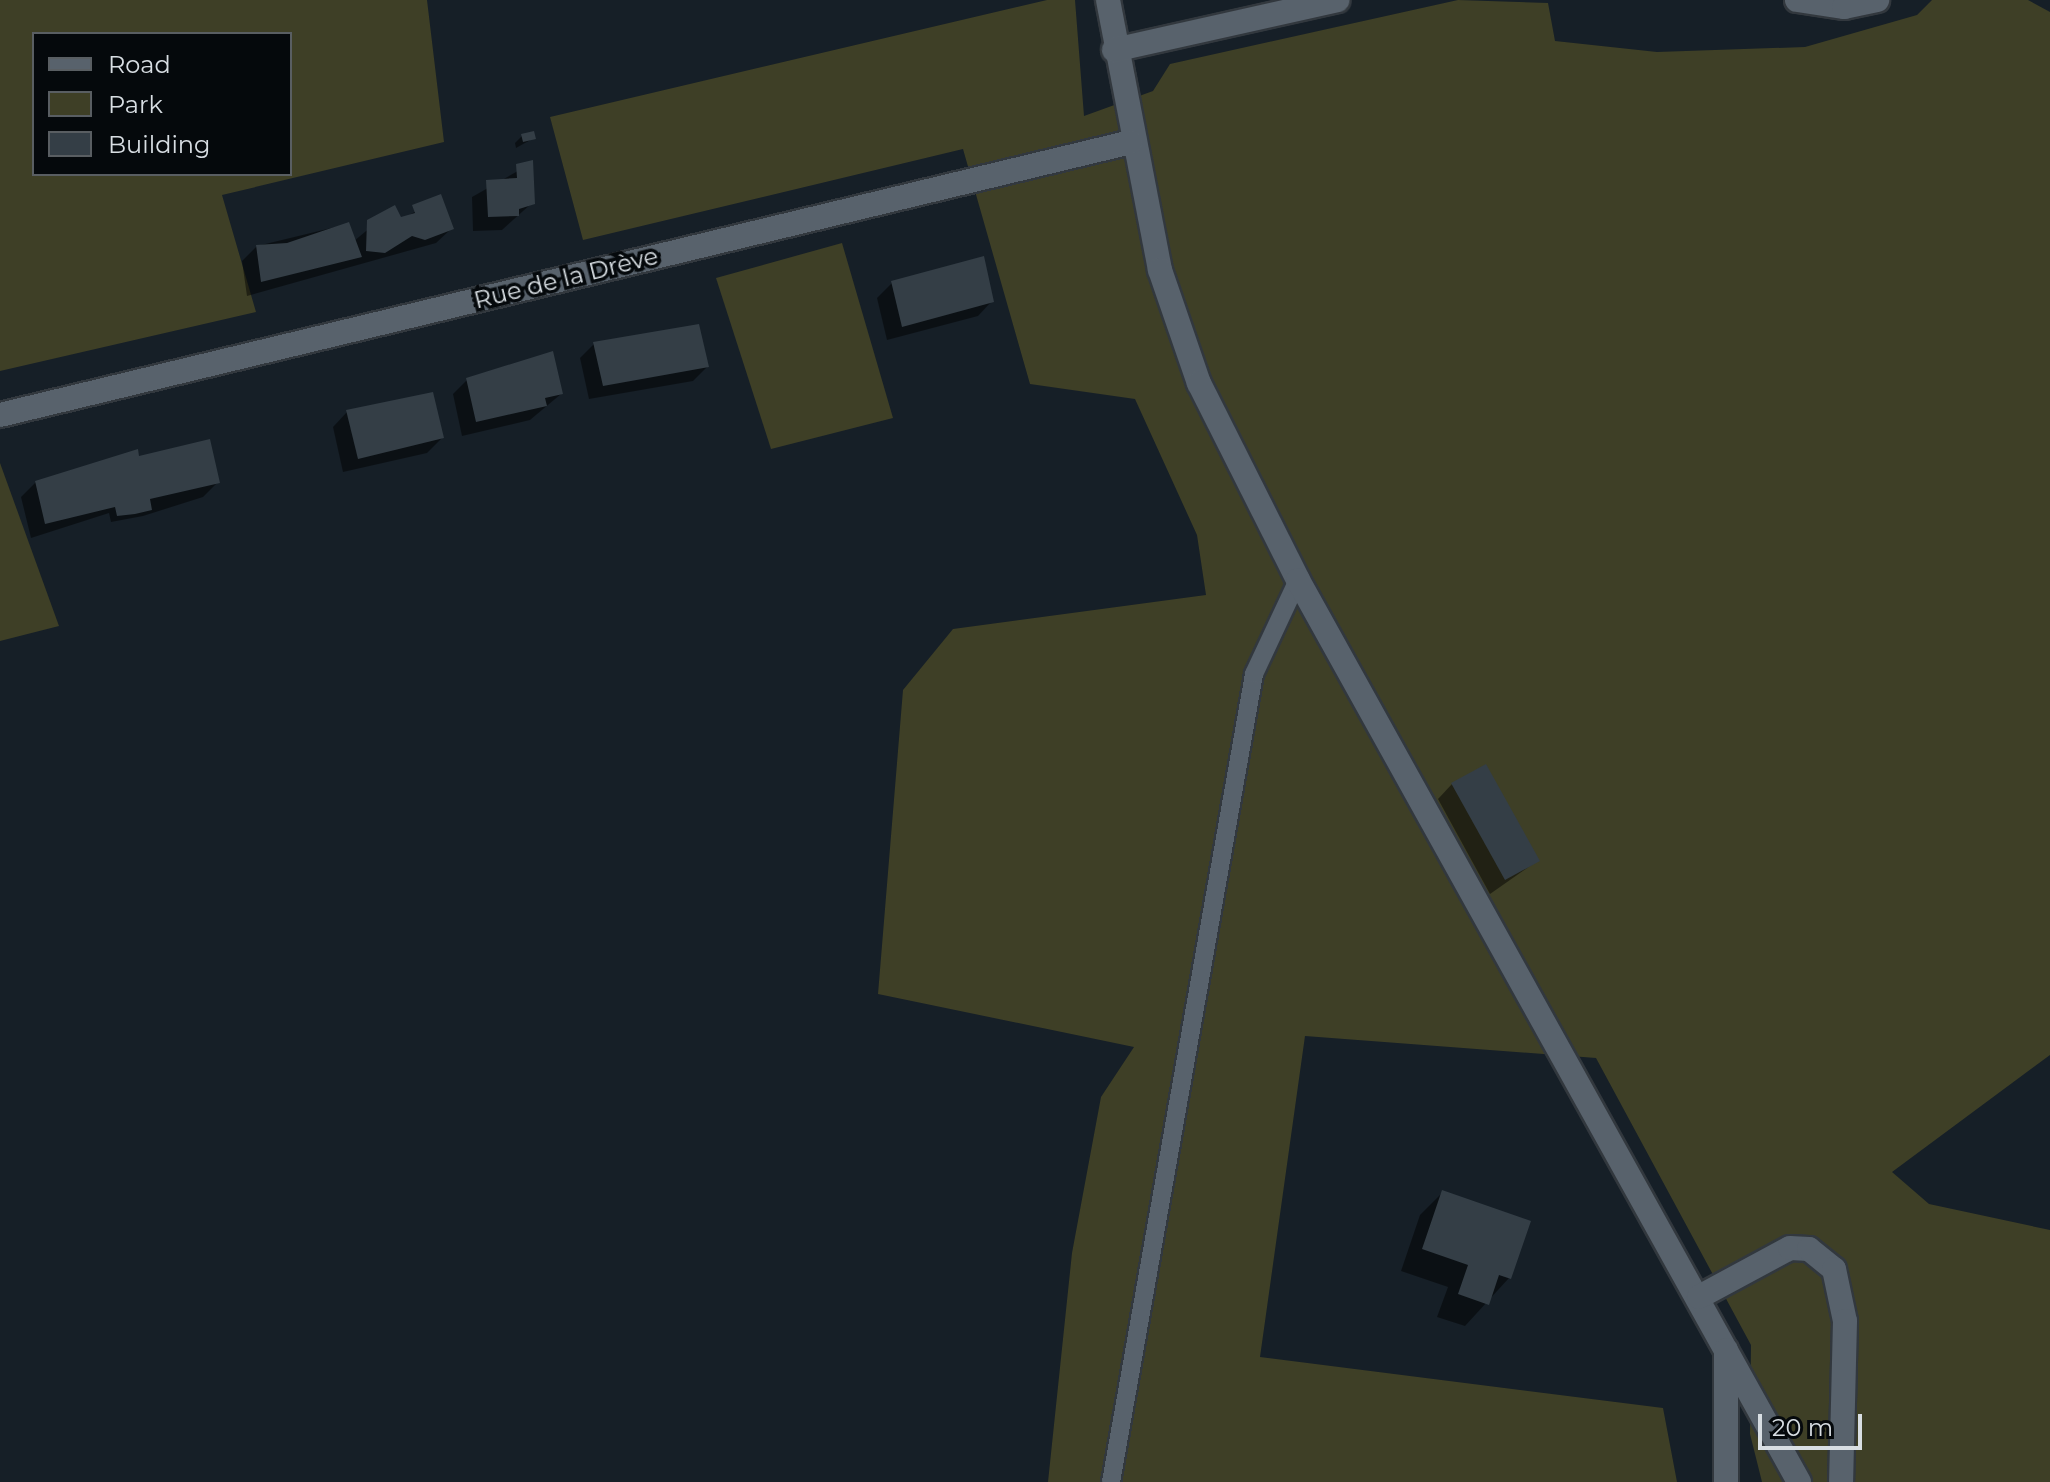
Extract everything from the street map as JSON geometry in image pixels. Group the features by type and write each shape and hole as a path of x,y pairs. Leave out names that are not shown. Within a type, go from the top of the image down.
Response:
{"street":[{"path":"1108,0 1131,142 1181,341 1298,580 1699,1297 1799,1482"},
{"path":"1114,50 1337,0"},
{"path":"1797,0 1844,7 1877,0"},
{"name":"Rue de la Drève","path":"0,415 1131,142"},
{"path":"1699,1297 1790,1248 1809,1249 1834,1269 1845,1321 1841,1482"},
{"path":"1726,1350 1726,1482"}],"lane":[{"path":"1111,1482 1254,674 1298,580"}],"green space":[{"path":"0,0 427,0 444,142 222,195 256,312 0,371"},
{"path":"1047,0 1075,0 1084,116 1153,91 1170,64 1458,0 1548,3 1555,41 1657,52 1805,47 1917,15 1932,0 2028,0 2050,12 2050,1055 1892,1172 1929,1204 2050,1230 2050,1482 1762,1482 1750,1434 1751,1345 1596,1058 1305,1036 1260,1357 1663,1408 1677,1482 1048,1482 1072,1253 1101,1097 1134,1047 878,994 903,690 953,629 1206,595 1197,535 1135,399 1030,384 963,149 583,240 550,117"},
{"path":"842,243 893,418 771,449 716,278"},
{"path":"0,463 59,626 0,641"}],"building":[{"path":"534,131 536,139 523,142 521,134"},
{"path":"533,160 535,204 519,209 519,216 488,217 486,180 517,178 516,164"},
{"path":"441,194 454,229 425,240 412,236 385,253 366,251 367,220 395,205 401,217 415,213 412,205"},
{"path":"349,222 362,257 261,282 256,245 287,243"},
{"path":"984,256 994,302 902,327 891,281"},
{"path":"699,324 709,367 603,386 593,342"},
{"path":"553,351 563,394 545,398 547,406 476,422 466,378"},
{"path":"433,392 444,438 358,459 346,410"},
{"path":"210,439 220,483 150,499 152,510 135,514 117,516 115,507 45,524 35,481 138,449 139,456"},
{"path":"1486,764 1540,861 1505,880 1451,783"},
{"path":"1442,1190 1531,1221 1511,1279 1499,1275 1489,1305 1458,1294 1468,1265 1422,1249"}]}
